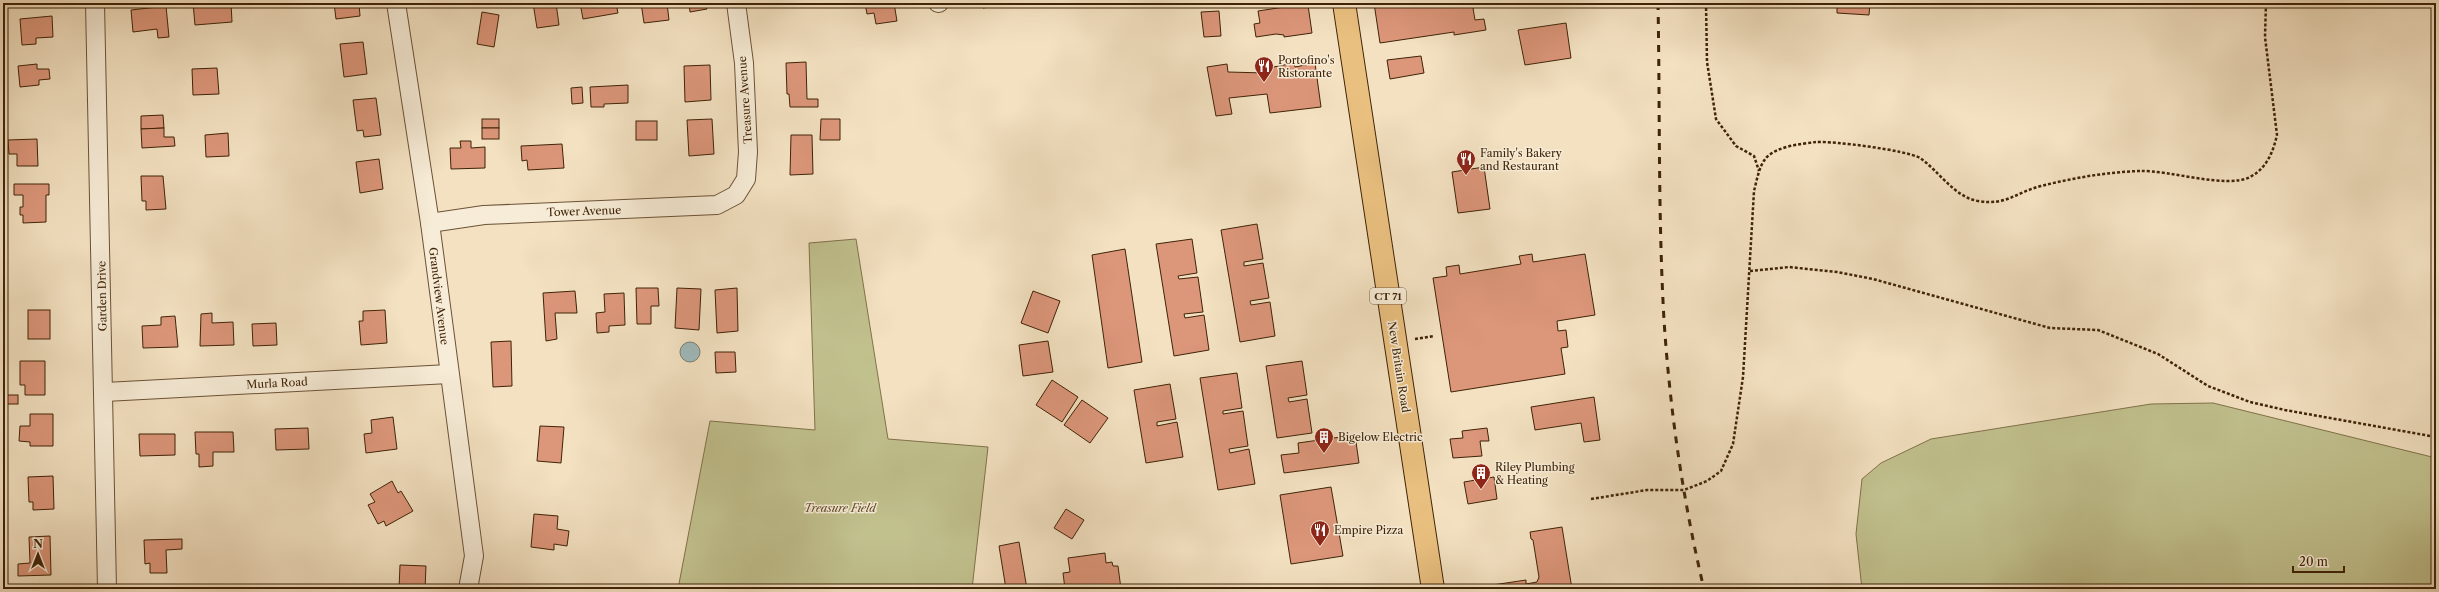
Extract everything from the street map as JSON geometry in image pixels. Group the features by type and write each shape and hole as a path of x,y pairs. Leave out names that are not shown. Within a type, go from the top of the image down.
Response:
{"main road":[{"name":"New Britain Road","path":"1344,3 1433,589"}],"street":[{"name":"Garden Drive","path":"95,3 105,392 107,589"},
{"name":"Grandview Avenue","path":"396,3 430,223 474,556 468,589"},
{"name":"Treasure Avenue","path":"736,3 744,63 748,152 746,179 736,195"},
{"name":"Tower Avenue","path":"430,223 484,215 717,205 736,195"},
{"name":"Murla Road","path":"105,392 449,374"}],"path":[{"path":"1706,3 1707,62 1716,119 1736,146 1754,156 1759,171"},
{"path":"1591,499 1647,490 1684,490 1707,481 1721,470 1733,444 1743,377 1754,191 1759,171 1767,156 1789,146 1817,142 1885,149 1919,158 1945,183 1976,201 1995,203 2011,199 2033,188 2068,179 2123,172 2170,173 2207,180 2230,181 2250,177 2262,168 2274,151 2277,135 2265,37 2266,3"},
{"path":"1750,271 1789,267 1837,272 1873,279 2050,328 2098,330 2158,354 2208,386 2250,402 2285,410 2436,437"},
{"path":"1414,339 1434,336"}],"green space":[{"name":"Treasure Field","path":"856,239 888,439 988,447 972,589 678,589 710,421 815,430 809,243"},
{"path":"2213,403 2436,458 2436,589 1862,589 1856,534 1862,479 1881,463 1931,439 2151,404"}],"water":[{"path":"690,342 697,345 700,352 697,359 690,362 683,359 680,352 683,345"}],"building":[{"path":"193,3 231,3 232,22 195,25"},
{"path":"334,3 359,3 360,16 336,19"},
{"path":"533,3 556,3 559,25 537,28"},
{"path":"580,3 616,3 618,13 583,19"},
{"path":"641,3 667,3 669,20 644,23"},
{"path":"689,3 706,3 707,9 690,12"},
{"path":"865,3 894,3 897,21 876,24 874,13 867,14"},
{"path":"982,3 1002,3 1002,5 983,8"},
{"path":"1374,3 1475,3 1476,7 1473,8 1475,20 1484,19 1486,30 1454,35 1454,32 1380,43"},
{"path":"1837,3 1870,3 1869,15 1837,13"},
{"path":"1304,4 1308,5 1312,33 1284,37 1284,35 1276,34 1256,37 1254,24 1260,23 1258,11"},
{"path":"166,6 169,37 158,38 157,29 133,32 131,10"},
{"path":"1219,11 1221,36 1204,37 1201,12"},
{"path":"482,12 499,15 494,47 477,44"},
{"path":"52,16 53,37 36,38 36,44 22,45 20,19"},
{"path":"1566,23 1571,58 1525,65 1518,30"},
{"path":"363,42 367,74 344,77 340,44"},
{"path":"1421,56 1424,73 1390,79 1387,60"},
{"path":"806,62 807,99 818,99 818,107 790,107 789,94 787,94 786,63"},
{"name":"Portofino's Ristorante","path":"1294,63 1295,67 1315,63 1321,107 1270,113 1267,94 1229,98 1232,114 1216,116 1207,67 1227,64 1228,72 1265,73 1264,69"},
{"path":"37,64 37,69 49,69 50,79 39,80 39,85 20,87 18,66"},
{"path":"710,65 711,100 685,102 684,66"},
{"path":"217,68 219,94 193,95 192,69"},
{"path":"628,85 628,103 604,104 604,107 591,107 590,87"},
{"path":"582,87 583,103 572,104 571,88"},
{"path":"376,98 381,135 364,137 363,130 357,131 353,100"},
{"path":"163,115 164,128 141,129 141,116"},
{"path":"482,119 499,119 499,128 482,128"},
{"path":"712,119 714,154 689,156 687,120"},
{"path":"821,119 840,119 840,140 820,140"},
{"path":"636,121 657,121 657,140 636,140"},
{"path":"164,128 164,137 174,137 175,146 142,148 141,129"},
{"path":"482,128 499,128 499,139 482,139"},
{"path":"228,133 229,156 206,157 205,135"},
{"path":"791,135 812,135 813,174 790,175"},
{"path":"37,139 38,166 17,166 17,154 9,154 8,140"},
{"path":"460,141 471,141 471,148 485,147 485,168 451,169 450,148 461,148"},
{"path":"562,144 564,168 528,170 527,160 522,161 521,146"},
{"path":"379,159 383,189 360,193 356,162"},
{"path":"1484,167 1490,209 1458,213 1452,172"},
{"path":"141,176 163,176 166,209 146,210 146,201 142,201"},
{"path":"14,184 49,184 49,195 46,195 46,222 23,223 23,215 20,215 20,207 23,207 23,195 14,195"},
{"path":"1257,224 1263,259 1244,262 1244,266 1263,263 1269,298 1250,301 1251,305 1270,302 1275,336 1240,342 1221,230"},
{"path":"1192,239 1197,273 1178,276 1179,279 1198,277 1203,312 1184,314 1185,318 1204,315 1209,350 1174,356 1156,244"},
{"path":"1125,249 1142,362 1108,368 1092,255"},
{"path":"1532,254 1533,262 1585,254 1595,315 1557,321 1558,331 1566,330 1568,347 1561,348 1565,374 1451,392 1433,278 1447,276 1446,267 1459,265 1460,274 1521,264 1519,256"},
{"path":"636,288 658,288 659,306 651,306 651,324 637,324"},
{"path":"677,288 701,289 699,330 675,328"},
{"path":"737,288 738,331 717,333 715,290"},
{"path":"575,291 577,313 555,313 557,339 546,341 543,293"},
{"path":"1033,291 1060,301 1048,333 1021,323"},
{"path":"624,293 625,325 609,326 609,332 597,333 596,313 605,312 604,294"},
{"path":"28,310 50,310 50,339 28,339"},
{"path":"385,310 387,343 361,345 359,321 363,321 363,311"},
{"path":"212,313 212,323 233,322 234,345 200,346 201,314"},
{"path":"175,316 178,347 143,348 142,326 161,325 161,317"},
{"path":"276,323 277,345 253,346 252,324"},
{"path":"511,341 512,386 493,387 491,342"},
{"path":"1048,341 1053,372 1023,376 1019,345"},
{"path":"715,352 735,352 736,372 716,373"},
{"path":"20,361 45,361 45,395 25,395 25,385 20,385"},
{"path":"1302,361 1307,395 1288,398 1289,402 1307,399 1312,433 1277,438 1266,366"},
{"path":"1237,373 1242,408 1223,411 1223,414 1243,411 1248,446 1229,449 1230,453 1249,449 1255,484 1218,490 1200,378"},
{"path":"1052,380 1078,397 1062,422 1036,405"},
{"path":"1170,384 1176,419 1157,422 1157,426 1177,422 1183,457 1146,463 1134,390"},
{"path":"3,395 18,395 18,404 3,404"},
{"path":"1594,397 1600,440 1584,442 1581,423 1535,430 1531,407"},
{"path":"1082,400 1108,418 1090,443 1064,425"},
{"path":"30,414 53,414 53,446 30,446 30,442 19,441 20,426 30,426"},
{"path":"393,417 397,449 366,453 364,434 372,433 371,420"},
{"path":"540,426 564,427 561,463 537,461"},
{"path":"308,428 309,449 276,450 275,429"},
{"path":"1487,428 1489,441 1480,441 1482,456 1453,458 1450,439 1463,438 1462,431"},
{"path":"195,432 233,432 234,452 213,452 213,466 199,467 199,454 196,454"},
{"path":"139,434 175,434 175,455 140,456"},
{"name":"Bigelow Electric","path":"1355,435 1359,463 1284,473 1281,455 1299,453 1298,443"},
{"path":"53,476 54,509 33,510 33,502 29,502 28,477"},
{"name":"Riley Plumbing & Heating","path":"1494,477 1497,499 1468,504 1464,482"},
{"path":"392,481 398,493 401,491 413,511 386,526 384,521 378,524 368,505 375,502 370,494"},
{"path":"1331,487 1343,556 1291,564 1280,495"},
{"path":"1066,509 1084,520 1072,539 1054,528"},
{"path":"534,514 558,516 557,529 569,531 567,546 554,544 554,550 531,547"},
{"path":"1562,527 1572,589 1466,589 1526,580 1526,584 1537,582 1539,577 1533,540 1531,539 1530,532"},
{"path":"50,536 51,575 18,576 18,564 30,563 29,537"},
{"path":"182,539 182,549 166,550 167,573 150,573 150,563 145,564 144,540"},
{"path":"1019,542 1027,589 1006,589 999,546"},
{"path":"1105,553 1106,563 1112,562 1113,566 1118,566 1121,589 1065,589 1063,573 1070,572 1068,558"},
{"path":"400,565 426,566 425,589 399,589"},
{"path":"1351,585 1352,589 1327,589"}],"railway":[{"path":"1658,3 1661,241 1664,320 1678,456 1696,556 1704,589"}],"place":[{"name":"Portofino's Ristorante","path":"1264,83"},
{"name":"Family's Bakery and Restaurant","path":"1466,176"},
{"name":"Bigelow Electric","path":"1324,454"},
{"name":"Riley Plumbing & Heating","path":"1481,490"},
{"name":"Empire Pizza","path":"1320,547"}]}
